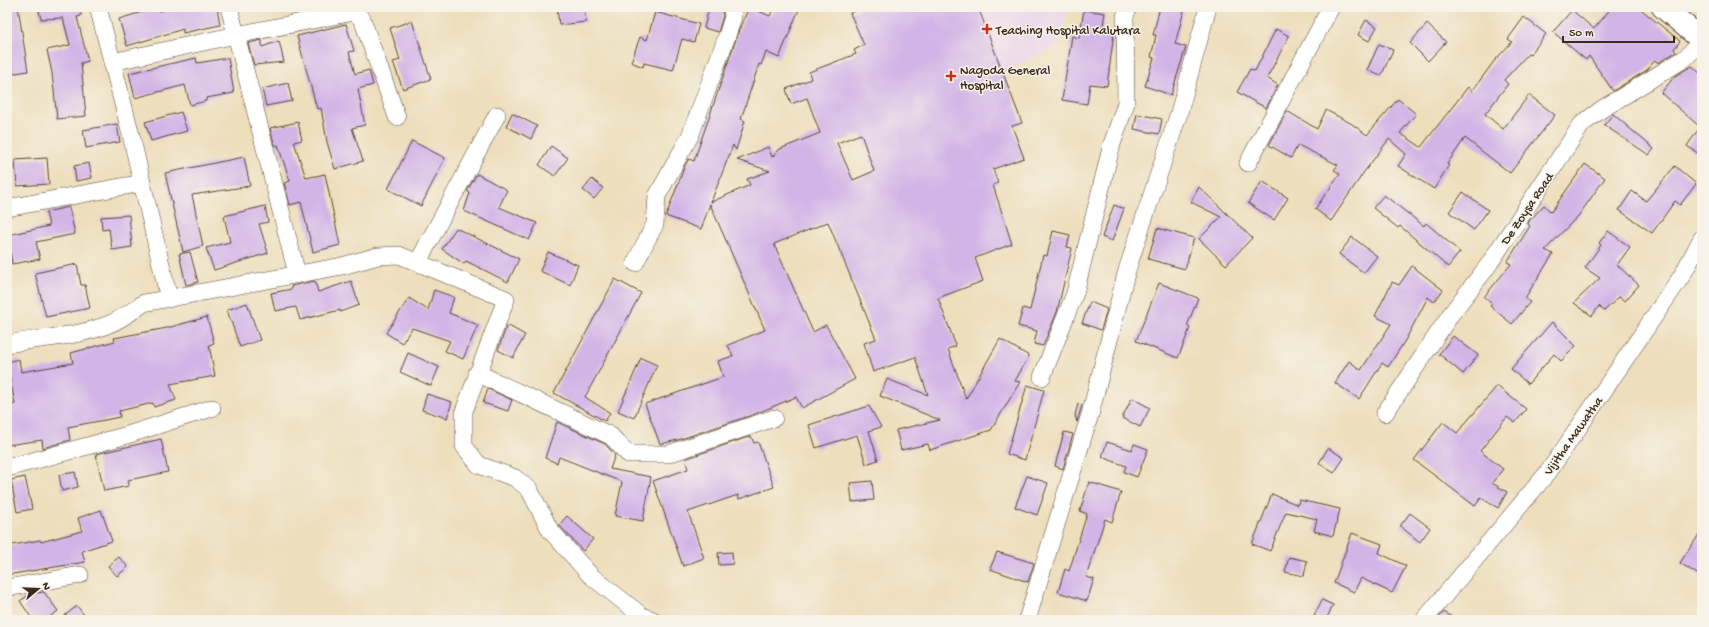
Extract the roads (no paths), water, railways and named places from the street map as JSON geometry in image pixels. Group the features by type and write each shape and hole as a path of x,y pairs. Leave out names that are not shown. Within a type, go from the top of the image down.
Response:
{"main road":[{"path":"1663,7 1702,40"}],"street":[{"path":"98,7 169,299"},
{"path":"230,7 297,274"},
{"path":"635,262 655,224 657,196 690,136 727,36 733,17 732,7"},
{"path":"1042,377 1075,293 1112,144 1126,103 1125,17 1128,7"},
{"path":"1026,620 1091,411 1127,270 1174,128 1208,7"},
{"path":"1248,163 1331,7"},
{"path":"112,62 236,35 354,12 362,19 397,117"},
{"name":"De Zoysa Road","path":"1385,413 1451,314 1487,267 1582,124 1602,109 1684,59 1702,40"},
{"path":"418,262 497,115"},
{"path":"7,208 142,183"},
{"name":"Vijitha Mawatha","path":"1424,620 1548,471 1683,274 1702,238"},
{"path":"7,344 86,331 107,326 124,318 144,303 342,266 378,256 399,255 506,299 464,411 464,446 479,465 515,478 529,489 550,530 590,574 642,616 653,620"},
{"path":"477,373 611,436 628,454 668,454 774,418"},
{"path":"7,468 124,436 212,408"},
{"path":"7,588 80,575"}],"place":[{"name":"Teaching Hospital Kalutara","path":"987,29"},
{"name":"Nagoda General Hospital","path":"951,76"}]}
